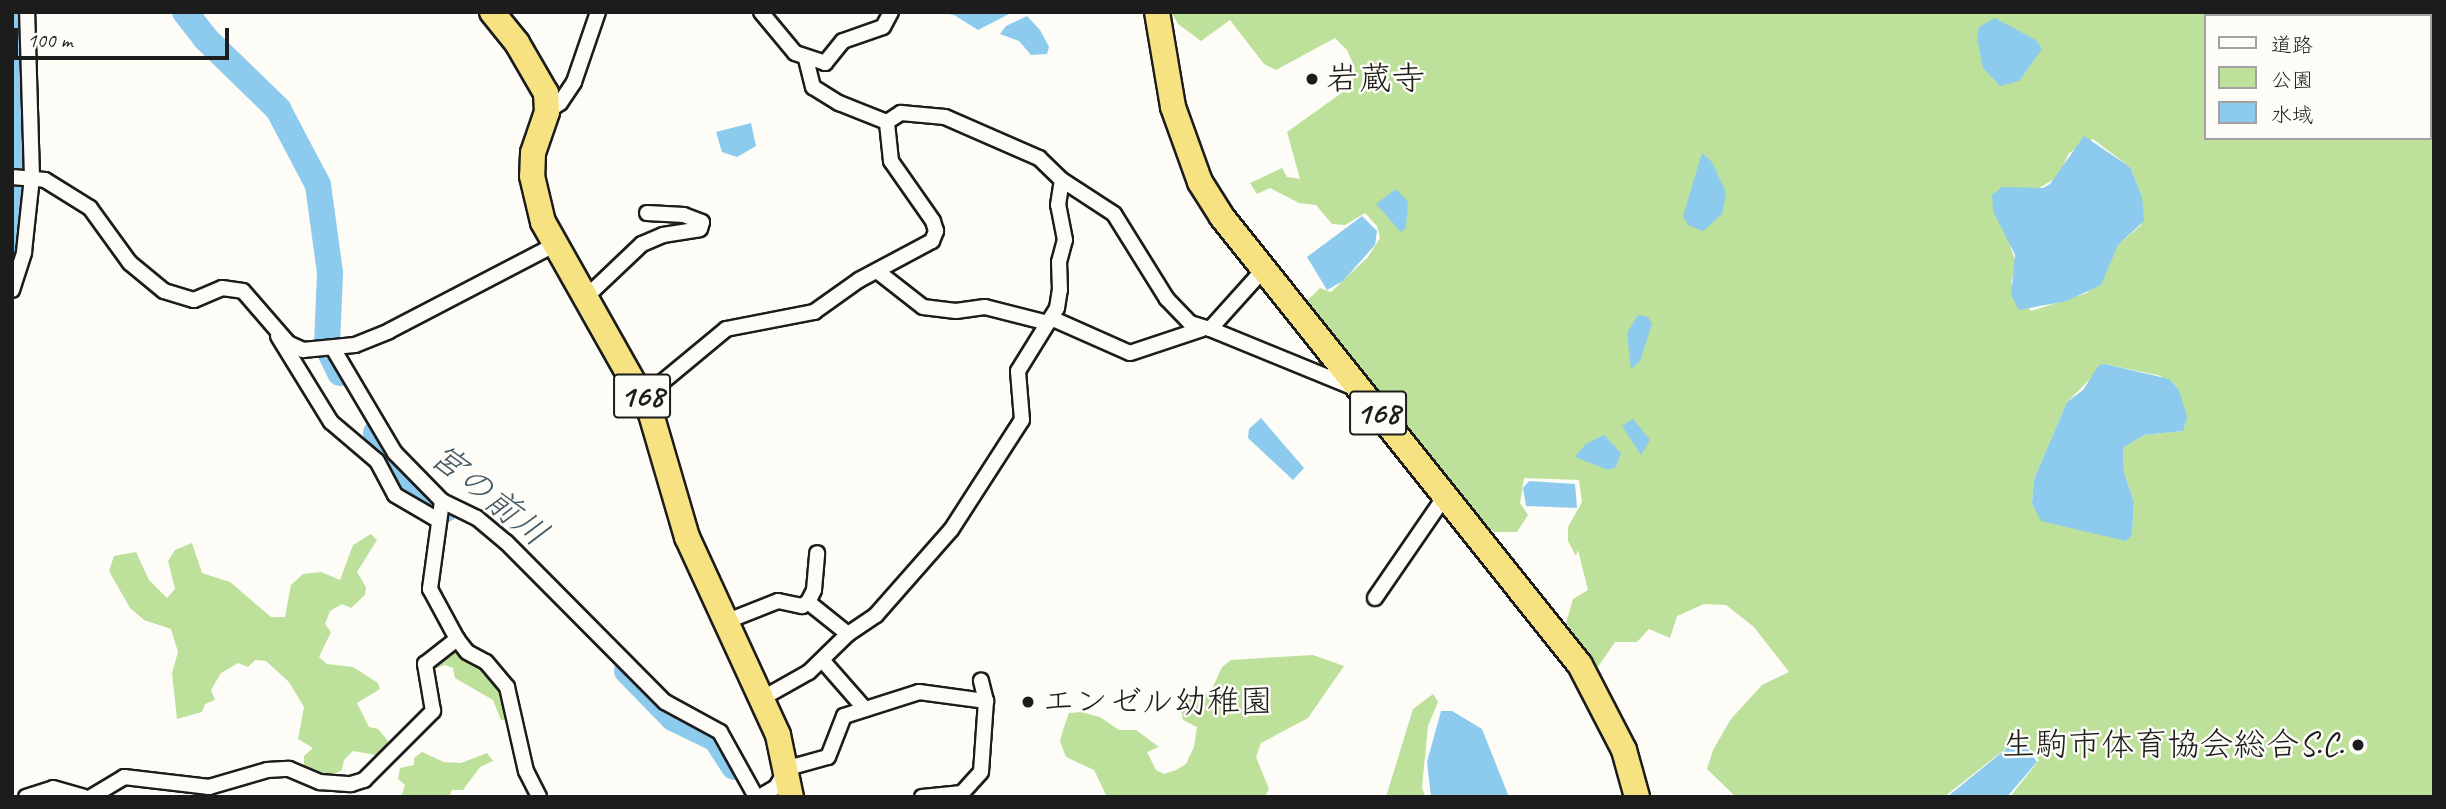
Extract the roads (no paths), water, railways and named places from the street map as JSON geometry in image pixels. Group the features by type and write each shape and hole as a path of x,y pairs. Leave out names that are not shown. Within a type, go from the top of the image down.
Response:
{"highway":[{"path":"492,12 532,66 546,93 547,112"},
{"name":"168","path":"1157,12 1173,107 1193,166 1222,217 1580,665 1624,750 1637,797"},
{"name":"168","path":"547,112 533,153 532,176 554,245 643,398 687,537 761,699 797,796"}],"street":[{"path":"12,289 24,252 32,177 27,12"},
{"path":"547,112 560,103 575,82 598,12"},
{"path":"761,12 787,45 806,59 825,63 843,41 883,27 891,12"},
{"path":"806,59 813,87 821,94 887,122"},
{"path":"887,122 901,113 945,117 1039,158 1062,180 1114,214 1172,305 1190,323 1360,390"},
{"path":"643,398 726,329 814,312 877,271 932,241 936,231 891,161 887,122"},
{"path":"12,177 45,180 90,208 130,263 164,291 194,300 232,287 252,299 278,333 325,416 377,461 395,495 438,520"},
{"path":"761,699 823,661 848,634 876,615 951,530 1021,420 1018,371 1049,321 1060,290 1059,262 1065,240 1058,205 1062,180"},
{"path":"584,299 642,244 663,235 700,229 702,222 684,215 647,213"},
{"path":"278,333 303,349 329,350 430,312 554,245"},
{"path":"877,271 923,307 956,311 985,307 1049,321 1130,353 1208,329 1264,269"},
{"path":"329,350 395,453 442,500 477,518 506,542 665,702 720,732 757,797 776,787 788,768 828,757 844,716 919,692 986,701"},
{"path":"1375,598 1445,496"},
{"path":"442,500 430,589 467,652 486,662 507,687 526,771 539,797"},
{"path":"725,622 778,601 802,606 808,602 814,590 817,553"},
{"path":"808,602 848,634"},
{"path":"91,797 124,777 209,787 267,770 289,769 320,782 351,784 364,780 433,711 425,664 457,639"},
{"path":"823,661 865,709"},
{"path":"922,797 962,793 974,784 981,772 986,701 981,681"},
{"path":"26,797 53,788 84,797"}],"water":[{"path":"936,12 1013,12 978,30 954,15"},
{"path":"1027,16 1040,30 1049,47 1047,54 1031,55 1019,41 1000,34 1006,26"},
{"path":"1995,18 2036,40 2042,49 2019,81 2000,86 1983,68 1977,38 1979,27"},
{"path":"751,123 756,146 737,157 722,152 716,132"},
{"path":"2084,136 2130,167 2142,196 2144,221 2118,245 2101,285 2067,301 2019,310 2011,295 2015,255 1993,211 1992,195 2002,187 2043,188 2050,184"},
{"path":"1702,153 1712,162 1726,193 1722,214 1703,231 1688,225 1683,216"},
{"path":"1396,189 1408,202 1406,228 1401,232 1376,204"},
{"path":"1362,216 1377,231 1375,245 1343,281 1327,290 1307,257"},
{"path":"1638,315 1648,317 1652,324 1640,361 1631,369 1627,333"},
{"path":"2105,364 2169,379 2179,390 2187,417 2183,431 2144,435 2123,448 2124,472 2134,502 2132,535 2126,541 2041,521 2032,504 2034,479 2067,402 2083,390 2099,365"},
{"path":"1261,418 1304,468 1293,480 1248,438 1249,429"},
{"path":"1633,419 1650,440 1641,455 1622,426"},
{"path":"1604,435 1621,453 1616,467 1608,470 1575,457 1586,444"},
{"path":"1529,481 1575,484 1577,508 1526,506 1523,488"},
{"path":"1441,711 1452,711 1482,729 1509,797 1431,797 1427,762"},
{"path":"2012,744 2028,749 2037,762 2007,797 1947,797"}],"waterway":[{"path":"12,242 18,186 14,12"},
{"name":"宮の前川","path":"185,12 205,38 278,109 318,185 330,273 327,346 340,373"},
{"name":"宮の前川","path":"376,433 405,475 446,509"},
{"name":"宮の前川","path":"627,671 673,718 716,739 734,767"}],"place":[{"name":"岩蔵寺","path":"1312,79"},
{"name":"エンゼル幼稚園","path":"1028,702"},
{"name":"生駒市体育協会総合S.C.","path":"2358,745"}]}
